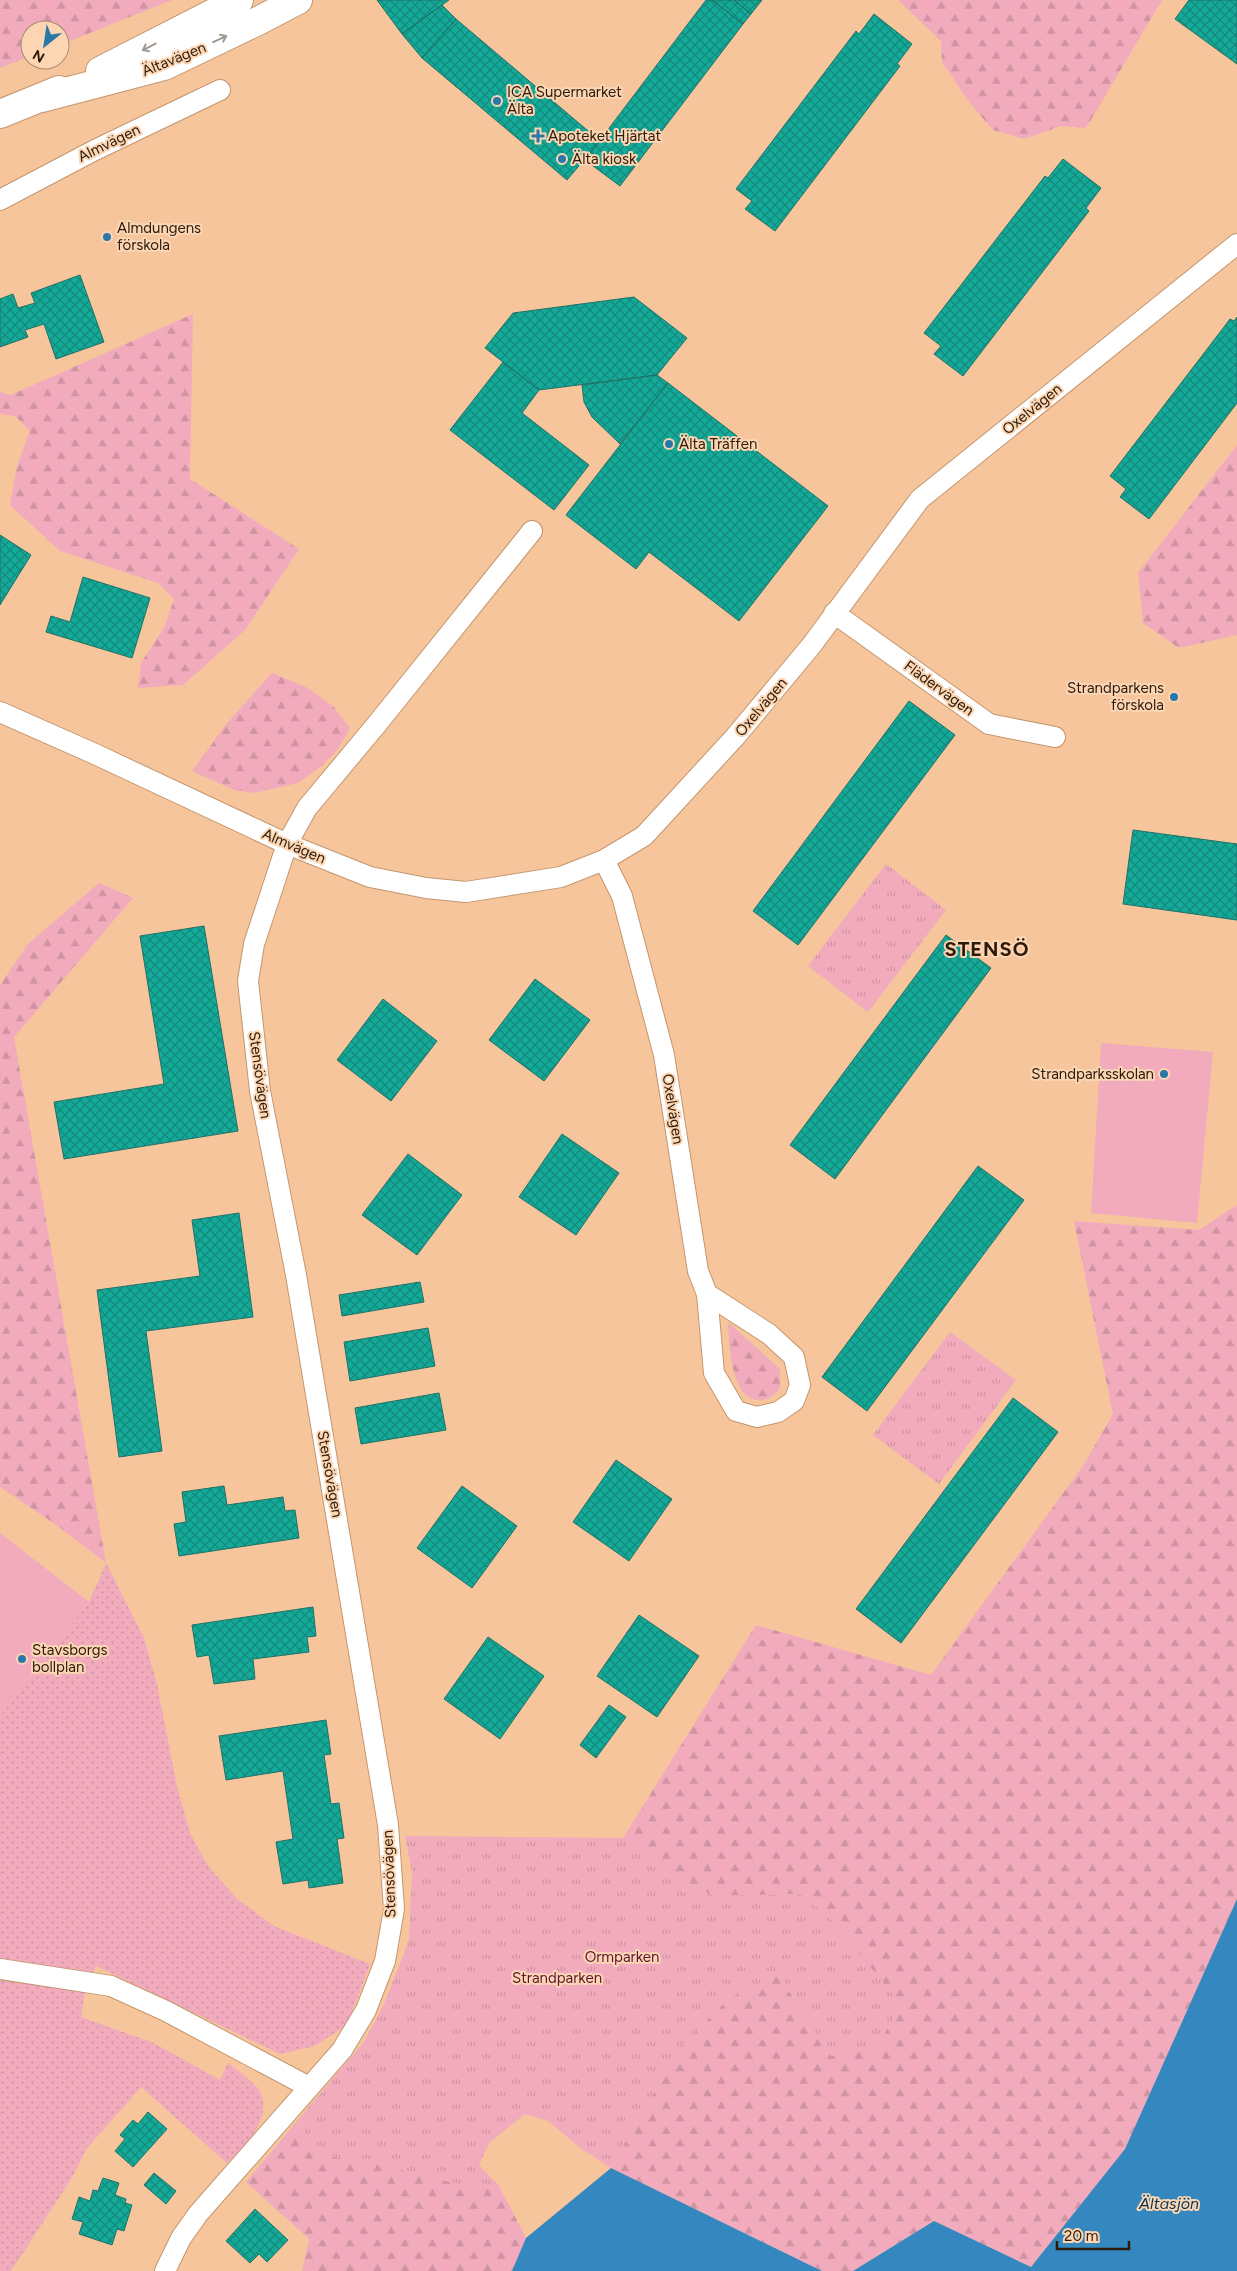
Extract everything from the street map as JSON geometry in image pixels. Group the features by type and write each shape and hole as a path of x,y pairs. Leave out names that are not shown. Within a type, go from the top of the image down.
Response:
{"main road":[{"name":"Ältavägen","path":"0,114 42,98 130,57 239,0"},
{"name":"Ältavägen","path":"42,98 164,66 258,22 298,0"}],"street":[{"name":"Almvägen","path":"0,200 95,150 220,90"},
{"name":"Oxelvägen","path":"706,1294 769,1334 794,1357 800,1385 794,1401 778,1412 757,1417 736,1411 714,1373 706,1294 698,1271 664,1055 622,896 604,860 644,836 735,737 811,646 920,499 1237,244"},
{"name":"Stensövägen","path":"165,2271 181,2238 198,2214 342,2050 366,2010 385,1962 394,1909 388,1826 296,1275 260,1091 248,981 254,944 287,844 307,808 378,724 532,531"},
{"name":"Flädervägen","path":"834,613 989,724 1056,737"},
{"name":"Almvägen","path":"0,712 95,754 287,844 370,877 426,888 466,892 561,877 604,860"},
{"path":"0,1969 110,1986 166,2011 309,2087"}],"green space":[{"path":"0,0 172,0 70,41 70,20 20,20 20,60 0,68"},
{"path":"898,0 1162,0 1086,128 1061,126 1024,139 993,130 969,102 942,62 941,41"},
{"path":"193,314 190,479 299,549 245,630 183,685 138,688 141,663 165,626 174,599 158,583 60,551 10,505 17,466 30,431 15,416 0,414 0,392 11,395"},
{"path":"1237,445 1237,635 1179,648 1143,623 1138,573"},
{"path":"272,673 306,687 333,706 350,728 338,749 323,765 298,783 254,793 234,790 192,771 228,722"},
{"path":"886,864 946,910 868,1012 808,966"},
{"path":"99,883 133,898 14,1037 106,1563 55,1524 0,1487 0,985 28,944"},
{"path":"1101,1043 1213,1052 1197,1223 1091,1213"},
{"path":"1237,1205 1237,1899 1125,2149 1031,2267 934,2221 853,2271 822,2271 611,2168 679,2049 728,1999 779,1973 804,2017 800,1894 714,1896 666,1874 623,1838 756,1625 931,1675 1083,1466 1113,1414 1074,1221 1199,1230"},
{"path":"728,1322 780,1369 780,1388 770,1397 764,1400 757,1400 748,1397 742,1390 733,1368"},
{"path":"950,1332 1016,1380 939,1484 873,1435"},
{"name":"Stavsborgs bollplan","path":"0,1533 89,1602 0,1715"},
{"path":"106,1563 144,1638 157,1684 177,1787 190,1833 208,1866 237,1899 274,1926 370,1964 347,2025 315,2046 280,2054 96,1966 85,1990 81,2017 154,2043 220,2080 228,2063 260,2091 263,2106 259,2125 254,2134 227,2163 141,2087 87,2148 70,2181 11,2271 0,2271 0,1715 89,1602"},
{"name":"Strandparken","path":"405,1836 623,1838 666,1874 714,1896 800,1894 830,1918 901,2004 878,2046 831,2056 804,2017 779,1973 728,1999 679,2049 611,2168 583,2150 548,2121 525,2114 489,2143 479,2165 499,2186 475,2188 385,2166 317,2154 297,2121 364,2042 384,2004 409,1940 412,1872"},
{"path":"297,2121 317,2154 385,2166 475,2188 499,2186 526,2238 512,2271 302,2271 309,2239 246,2182"}],"water":[{"name":"Ältasjön","path":"1237,1899 1237,2271 853,2271 934,2221 1031,2267 1125,2149"},
{"path":"611,2168 822,2271 512,2271 526,2238"}],"building":[{"path":"377,0 449,0 402,34"},
{"path":"706,0 712,0 743,24 620,186 585,160"},
{"path":"712,0 734,0 751,14 743,24"},
{"path":"734,0 762,0 751,14"},
{"path":"1189,0 1237,0 1237,64 1175,19"},
{"path":"442,5 456,19 422,58 402,34"},
{"path":"874,14 912,44 897,64 900,66 775,231 745,209 752,201 736,189 856,31 859,34"},
{"path":"456,19 600,141 567,180 422,58"},
{"path":"1063,159 1101,188 1086,208 1089,211 963,376 934,354 941,346 924,333 1045,176 1048,178"},
{"path":"80,275 104,342 56,359 44,324 25,330 28,337 0,347 0,299 13,294 18,308 35,303 31,293"},
{"path":"634,297 687,338 657,375 539,390 485,348 513,313"},
{"path":"1237,317 1237,403 1149,519 1120,497 1126,489 1110,476 1230,319 1234,321"},
{"path":"503,362 539,390 522,413 589,465 554,510 450,430"},
{"path":"657,375 668,383 620,444 592,417 584,402 582,385"},
{"path":"668,383 828,506 739,621 649,552 636,569 566,515"},
{"path":"0,535 31,555 0,605"},
{"path":"83,577 150,598 132,658 46,632 51,616 70,622"},
{"path":"909,701 955,735 798,945 753,911"},
{"path":"1133,830 1237,844 1237,920 1123,904"},
{"path":"204,926 238,1131 64,1159 54,1102 164,1084 140,936"},
{"path":"946,935 991,968 835,1179 790,1145"},
{"path":"535,979 590,1020 544,1081 489,1040"},
{"path":"383,999 437,1041 391,1101 337,1060"},
{"path":"562,1134 619,1173 576,1235 519,1197"},
{"path":"408,1154 462,1195 417,1255 362,1215"},
{"path":"978,1166 1024,1200 867,1411 822,1377"},
{"path":"239,1213 253,1317 146,1331 162,1451 119,1457 97,1290 200,1276 192,1220"},
{"path":"420,1282 424,1302 342,1316 339,1295"},
{"path":"428,1328 435,1366 350,1381 344,1342"},
{"path":"439,1393 446,1430 361,1444 355,1408"},
{"path":"1013,1398 1058,1432 901,1643 856,1609"},
{"path":"616,1460 672,1499 629,1561 573,1522"},
{"path":"224,1486 227,1505 283,1497 285,1511 295,1510 299,1538 179,1556 174,1524 186,1522 182,1492"},
{"path":"462,1486 517,1526 472,1588 417,1548"},
{"path":"313,1607 316,1636 307,1637 309,1652 253,1659 255,1679 214,1684 209,1655 197,1657 192,1625"},
{"path":"639,1615 699,1656 657,1717 597,1676"},
{"path":"488,1637 544,1676 500,1739 444,1699"},
{"path":"609,1705 626,1717 596,1758 580,1745"},
{"path":"326,1720 331,1754 324,1755 331,1804 339,1803 344,1838 337,1839 343,1883 309,1888 308,1880 283,1884 276,1842 293,1839 283,1771 226,1780 219,1736"},
{"path":"148,2112 167,2129 133,2167 115,2151 125,2139 120,2135 133,2120 138,2124"},
{"path":"154,2173 176,2191 166,2204 144,2185"},
{"path":"103,2178 119,2183 115,2195 126,2199 125,2203 132,2205 124,2231 117,2229 112,2245 79,2234 83,2222 72,2219 79,2197 90,2201 93,2190 98,2191"},
{"path":"255,2209 288,2240 267,2262 259,2254 250,2263 226,2241"}],"place":[{"name":"ICA Supermarket Älta","path":"497,101"},
{"name":"Apoteket Hjärtat","path":"538,136"},
{"name":"Älta kiosk","path":"562,159"},
{"name":"Almdungens förskola","path":"107,237"},
{"name":"Älta Träffen","path":"669,444"},
{"name":"Strandparkens förskola","path":"1174,697"},
{"name":"Strandparksskolan","path":"1164,1074"},
{"name":"Stavsborgs bollplan","path":"22,1659"}],"district":[{"name":"STENSÖ","path":"987,949"}],"park label":[{"name":"Ormparken","path":"622,1957"}]}
